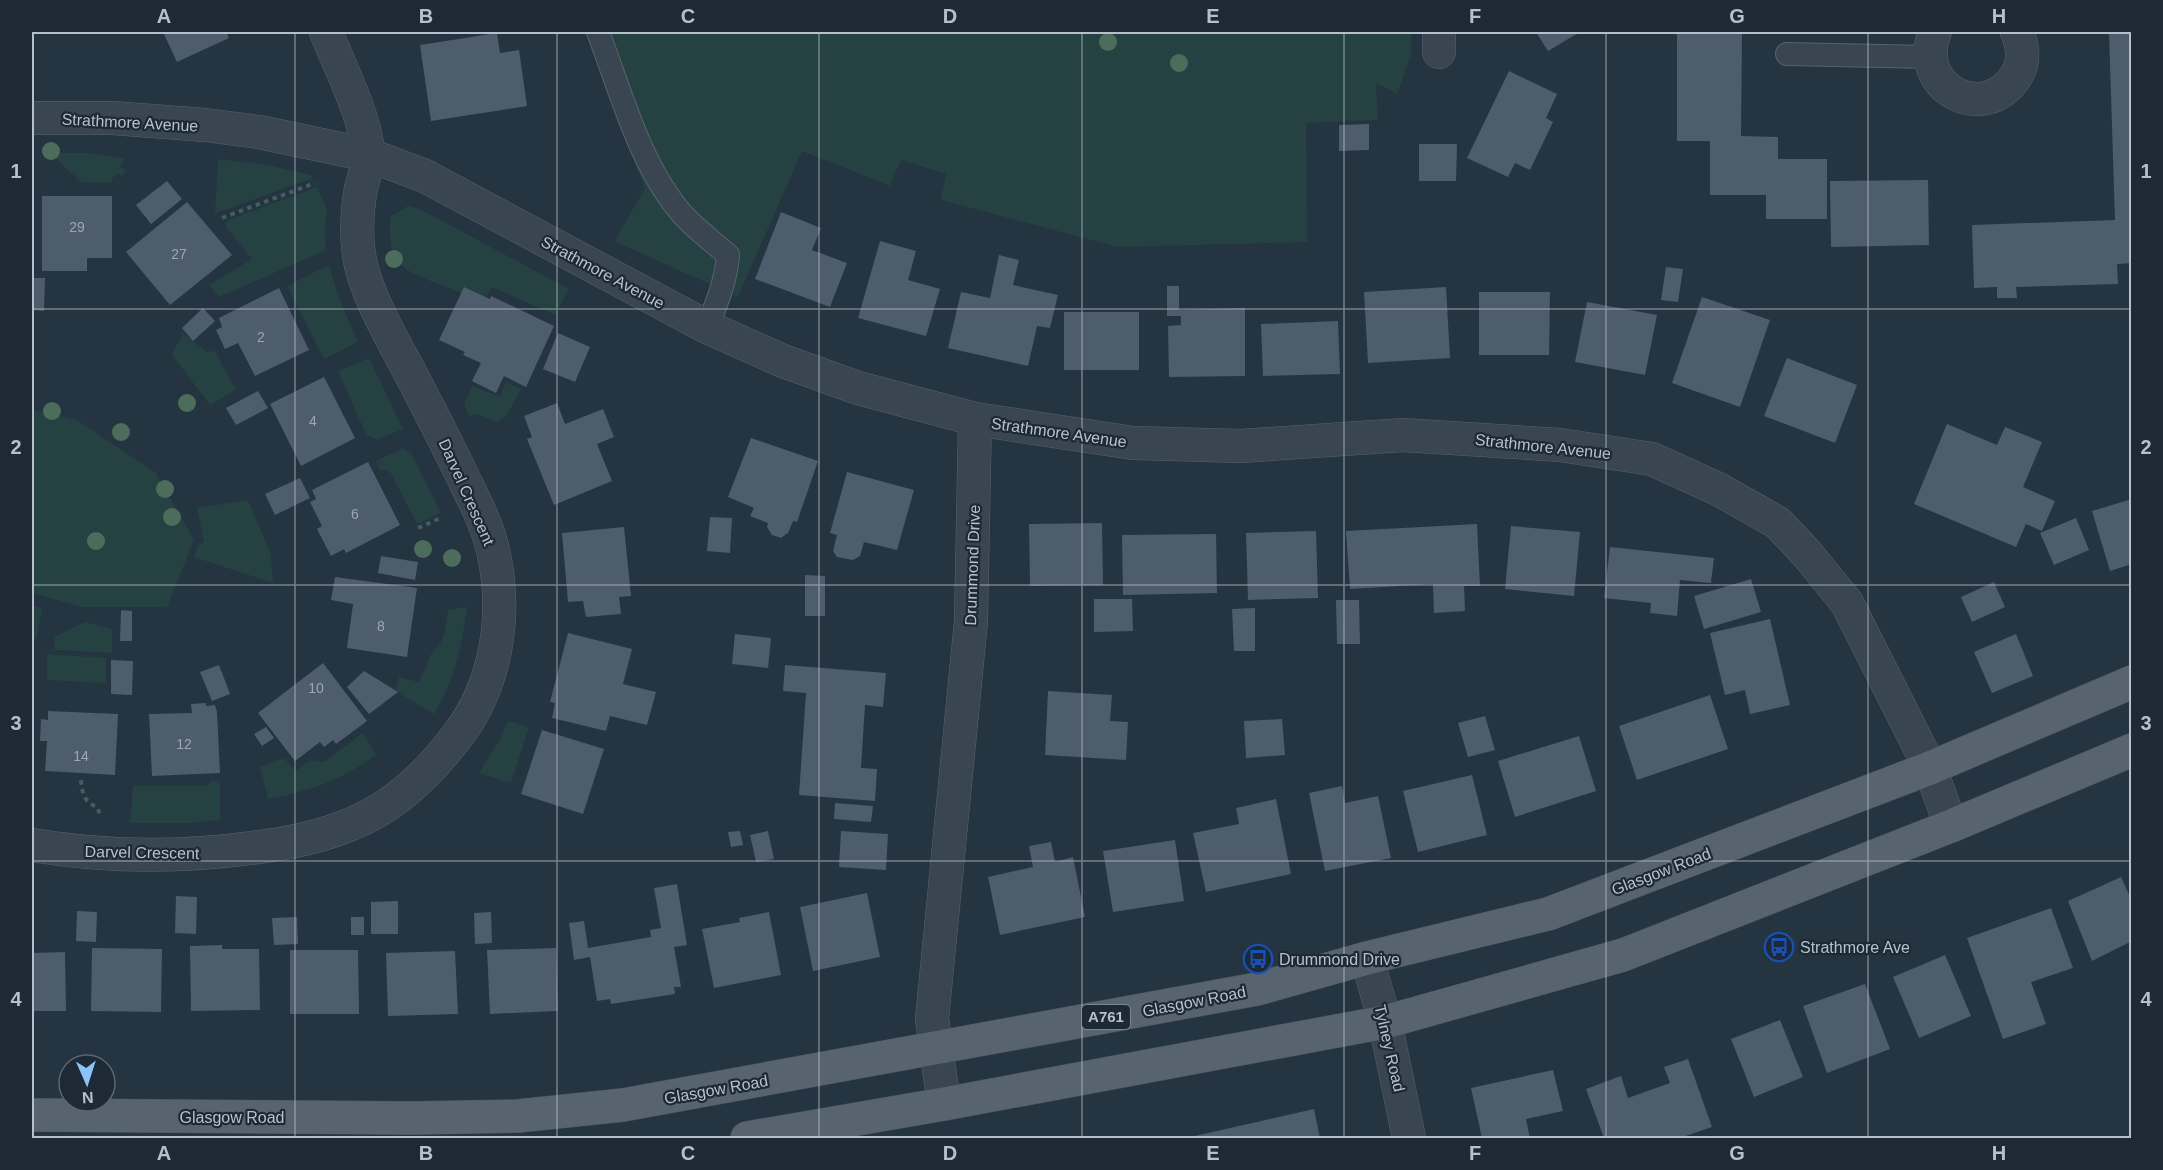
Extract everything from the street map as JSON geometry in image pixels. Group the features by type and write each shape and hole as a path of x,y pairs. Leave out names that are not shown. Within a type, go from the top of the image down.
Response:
{"main road":[{"name":"Glasgow Road","path":"32,1115 400,1118 518,1116 623,1105 1257,989 1367,958 1548,914 1930,768 2132,682"},
{"path":"747,1138 1385,1022 1623,955 1951,826 2132,750"}],"street":[{"path":"326,32 361,119 369,154"},
{"path":"1932,44 1933,72 1942,84 1954,94 1968,99 1984,99 1998,94 2010,84 2019,71 2023,56 2017,32"},
{"name":"Strathmore Avenue","path":"32,118 112,118 163,121 259,132 369,154 425,176 707,327 783,360 858,388 975,419 1133,443 1241,446 1403,435 1560,445 1652,459 1720,490 1778,523 1808,555 1847,603 1930,768 1951,826"},
{"name":"Darvel Crescent","path":"32,845 121,855 179,855 296,842 352,824 392,802 438,761 471,718 486,682 497,642 500,590 494,555 487,529 474,499 364,278 357,243 360,193 369,154"},
{"name":"Drummond Drive","path":"944,1104 932,1019 971,621 975,419"},
{"name":"Tylney Road","path":"1367,958 1385,1022 1409,1138"}],"lane":[{"path":"598,32 640,145 658,180 683,215 728,255 721,294 707,327"},
{"path":"1787,54 1932,44"}],"path":[{"path":"222,218 315,183"},
{"path":"418,528 449,515"},
{"path":"81,780 85,799 97,807 103,819 108,820"}],"green space":[{"path":"585,32 1411,32 1411,55 1397,94 1376,83 1378,120 1306,123 1307,242 1117,247 941,200 946,174 901,160 890,186 802,151 738,297 614,241 645,189"},
{"path":"50,153 85,153 125,158 120,167 126,170 123,176 117,174 113,177 111,183 81,182"},
{"path":"218,159 268,165 311,175 313,178 215,213"},
{"path":"317,187 327,209 326,250 219,297 209,285 252,259 225,226 228,220"},
{"path":"408,206 420,209 569,289 555,315 492,287 486,297 464,287 462,293 418,276 407,269 398,261 392,250 390,235 391,216"},
{"path":"329,265 338,296 358,342 324,359 287,286"},
{"path":"183,333 208,353 214,350 236,390 210,405 172,355"},
{"path":"369,358 403,429 377,440 366,434 338,371"},
{"path":"506,382 521,389 506,417 498,422 476,414 469,416 464,405 472,386 500,397"},
{"path":"32,410 77,420 156,473 194,540 167,607 82,607 32,593"},
{"path":"403,448 411,453 441,513 417,524 390,472 380,471 376,461"},
{"path":"248,500 271,554 273,583 194,557 199,543 204,543 197,508"},
{"path":"32,605 42,608 37,639 32,638"},
{"path":"467,607 456,662 447,689 434,714 395,691 399,677 419,682 432,652 441,642 448,610"},
{"path":"85,622 112,629 112,653 54,650 55,637"},
{"path":"47,654 106,658 106,683 47,680"},
{"path":"508,721 529,727 511,783 479,773 502,736"},
{"path":"363,733 376,755 325,784 268,799 260,767 284,758 296,771 310,760 324,762"},
{"path":"211,781 220,781 220,820 189,823 130,823 133,786 207,786"}],"building":[{"path":"163,32 226,32 229,38 177,62"},
{"path":"1536,32 1580,32 1548,51"},
{"path":"1677,32 1742,32 1741,136 1778,137 1778,159 1827,159 1827,219 1766,219 1766,195 1710,195 1710,141 1677,141"},
{"path":"2109,32 2132,32 2132,263 2117,264 2118,284 2016,287 2017,298 1997,298 1997,287 1974,288 1972,225 2115,220"},
{"path":"497,33 500,53 519,50 527,106 431,121 420,45"},
{"path":"1509,71 1557,94 1546,118 1553,122 1530,170 1515,163 1508,177 1467,158"},
{"path":"1369,124 1369,150 1339,151 1339,125"},
{"path":"1419,144 1457,144 1456,181 1419,181"},
{"path":"1928,180 1929,245 1831,247 1830,181"},
{"path":"167,181 182,199 151,224 136,205"},
{"path":"42,196 112,196 112,258 87,258 87,271 42,271"},
{"path":"187,202 232,255 170,305 126,252"},
{"path":"781,212 821,228 812,250 847,263 830,307 755,279"},
{"path":"880,241 916,251 908,280 940,289 926,336 858,318"},
{"path":"999,255 1019,260 1013,285 1058,295 1050,328 1037,326 1028,366 948,348 961,292 990,298"},
{"path":"1666,267 1683,269 1678,302 1661,300"},
{"path":"32,278 45,278 44,311 32,310"},
{"path":"1167,286 1179,286 1179,310 1245,308 1245,376 1169,377 1168,326 1181,325 1181,316 1167,316"},
{"path":"464,287 490,299 491,296 554,326 526,387 504,376 496,393 472,381 481,363 463,355 465,352 439,340"},
{"path":"1446,287 1450,358 1368,363 1364,292"},
{"path":"279,288 309,350 255,376 238,343 225,349 216,330 222,327 219,318"},
{"path":"1479,292 1550,292 1549,355 1479,355"},
{"path":"1702,297 1770,320 1740,407 1672,383"},
{"path":"1587,302 1657,315 1645,375 1575,362"},
{"path":"203,308 215,321 193,341 182,328"},
{"path":"1064,312 1139,312 1139,370 1064,370"},
{"path":"1338,321 1340,374 1263,376 1261,324"},
{"path":"558,333 590,347 575,382 543,369"},
{"path":"1787,358 1857,385 1835,443 1764,416"},
{"path":"324,377 355,438 301,466 270,404"},
{"path":"258,391 268,408 236,425 226,408"},
{"path":"557,403 565,424 603,409 614,437 597,444 612,481 554,505 527,439 532,437 524,416"},
{"path":"1947,424 1997,445 2005,427 2042,442 2023,487 2055,501 2042,531 2026,524 2016,547 1914,504"},
{"path":"751,438 818,461 797,522 793,521 788,533 781,538 772,535 767,527 768,523 750,516 754,508 728,497"},
{"path":"368,462 400,525 346,553 344,549 331,556 317,529 322,526 310,502 316,499 312,490"},
{"path":"847,472 914,490 897,550 864,542 860,556 853,560 837,557 833,551 837,535 830,533"},
{"path":"300,478 310,498 275,515 265,494"},
{"path":"2132,499 2132,564 2110,571 2092,511"},
{"path":"710,517 732,518 730,553 707,551"},
{"path":"2076,518 2089,550 2054,565 2040,533"},
{"path":"1102,523 1103,585 1030,586 1029,524"},
{"path":"1477,524 1480,586 1464,586 1465,611 1434,613 1433,584 1350,589 1346,531"},
{"path":"1511,526 1580,532 1574,596 1505,589"},
{"path":"624,527 631,596 619,597 621,614 586,617 583,601 568,602 562,533"},
{"path":"1316,531 1318,598 1248,600 1246,533"},
{"path":"1216,534 1217,593 1123,595 1122,535"},
{"path":"1610,547 1714,558 1711,583 1680,580 1677,616 1650,613 1651,603 1604,598"},
{"path":"381,556 418,562 415,580 378,573"},
{"path":"805,575 825,576 825,616 805,616"},
{"path":"335,577 417,588 407,657 347,648 353,604 331,600"},
{"path":"1751,579 1761,612 1704,629 1694,596"},
{"path":"1994,582 2005,607 1972,622 1961,597"},
{"path":"1094,599 1132,599 1133,631 1094,632"},
{"path":"1336,600 1359,600 1360,644 1337,644"},
{"path":"1255,608 1255,651 1234,651 1232,609"},
{"path":"121,610 132,611 132,641 120,641"},
{"path":"1770,619 1790,705 1750,714 1745,690 1725,695 1710,633"},
{"path":"568,633 632,649 623,684 656,692 647,725 610,716 606,731 552,718 555,703 550,702"},
{"path":"735,634 771,638 768,668 732,664"},
{"path":"2016,634 2033,676 1992,693 1974,652"},
{"path":"111,660 133,661 132,695 111,694"},
{"path":"323,663 367,721 336,744 333,740 324,747 320,742 295,761 258,713"},
{"path":"219,665 230,694 212,701 200,672"},
{"path":"785,665 886,673 883,707 865,705 861,768 877,769 875,801 799,795 806,693 783,691"},
{"path":"364,671 398,692 369,714 347,687"},
{"path":"1048,691 1112,695 1110,721 1128,722 1126,760 1045,755"},
{"path":"1710,695 1728,749 1637,780 1619,726"},
{"path":"206,703 206,706 215,705 217,712 220,773 152,776 149,714 192,713 191,704"},
{"path":"48,711 118,714 115,775 45,771 47,741 40,741 41,719 48,720"},
{"path":"1485,716 1495,750 1468,757 1458,723"},
{"path":"1282,719 1285,755 1246,758 1244,721"},
{"path":"266,727 274,738 262,746 254,734"},
{"path":"542,730 604,749 583,814 521,794"},
{"path":"1579,736 1596,791 1515,817 1498,761"},
{"path":"1472,775 1487,835 1418,852 1403,791"},
{"path":"1342,786 1345,803 1378,796 1391,858 1325,871 1309,793"},
{"path":"1276,799 1291,874 1206,892 1193,833 1239,824 1236,808"},
{"path":"835,803 873,806 871,822 834,819"},
{"path":"740,831 743,845 731,847 728,832"},
{"path":"768,831 774,859 756,862 750,835"},
{"path":"841,831 888,834 886,870 839,867"},
{"path":"1175,840 1184,901 1113,912 1103,851"},
{"path":"1051,842 1055,862 1073,857 1085,917 1000,935 988,877 1033,867 1029,846"},
{"path":"2121,877 2132,901 2132,941 2092,961 2068,901"},
{"path":"677,884 687,945 674,947 681,987 674,987 675,994 611,1004 610,999 597,1001 590,957 574,960 569,923 584,921 588,948 651,937 650,930 661,928 654,888"},
{"path":"867,893 880,957 813,971 800,907"},
{"path":"176,896 197,897 196,934 175,933"},
{"path":"398,901 398,934 371,934 371,902"},
{"path":"2051,908 2073,968 2031,982 2046,1024 2003,1039 1967,938"},
{"path":"77,911 97,912 96,942 76,941"},
{"path":"491,912 492,943 475,944 474,913"},
{"path":"769,912 781,975 714,988 702,929 740,922 739,918"},
{"path":"297,917 298,944 274,945 272,918"},
{"path":"351,917 364,917 364,935 351,935"},
{"path":"222,945 222,949 259,949 260,1010 191,1011 190,946"},
{"path":"92,948 162,949 161,1012 91,1011"},
{"path":"556,948 558,1011 490,1014 487,950"},
{"path":"290,950 358,950 359,1014 290,1014"},
{"path":"455,951 458,1014 388,1016 386,953"},
{"path":"65,952 66,1011 32,1011 32,953"},
{"path":"1945,955 1971,1016 1919,1038 1893,977"},
{"path":"1865,984 1890,1049 1827,1073 1803,1006"},
{"path":"1780,1020 1803,1077 1754,1097 1731,1039"},
{"path":"1688,1059 1712,1127 1680,1138 1604,1138 1586,1089 1621,1076 1628,1098 1670,1083 1664,1067"},
{"path":"1553,1070 1563,1111 1526,1119 1530,1138 1482,1138 1471,1088"},
{"path":"1314,1109 1320,1138 1186,1138"}],"place":[{"name":"Strathmore Ave","path":"1779,947"},
{"name":"Drummond Drive","path":"1258,959"}]}
